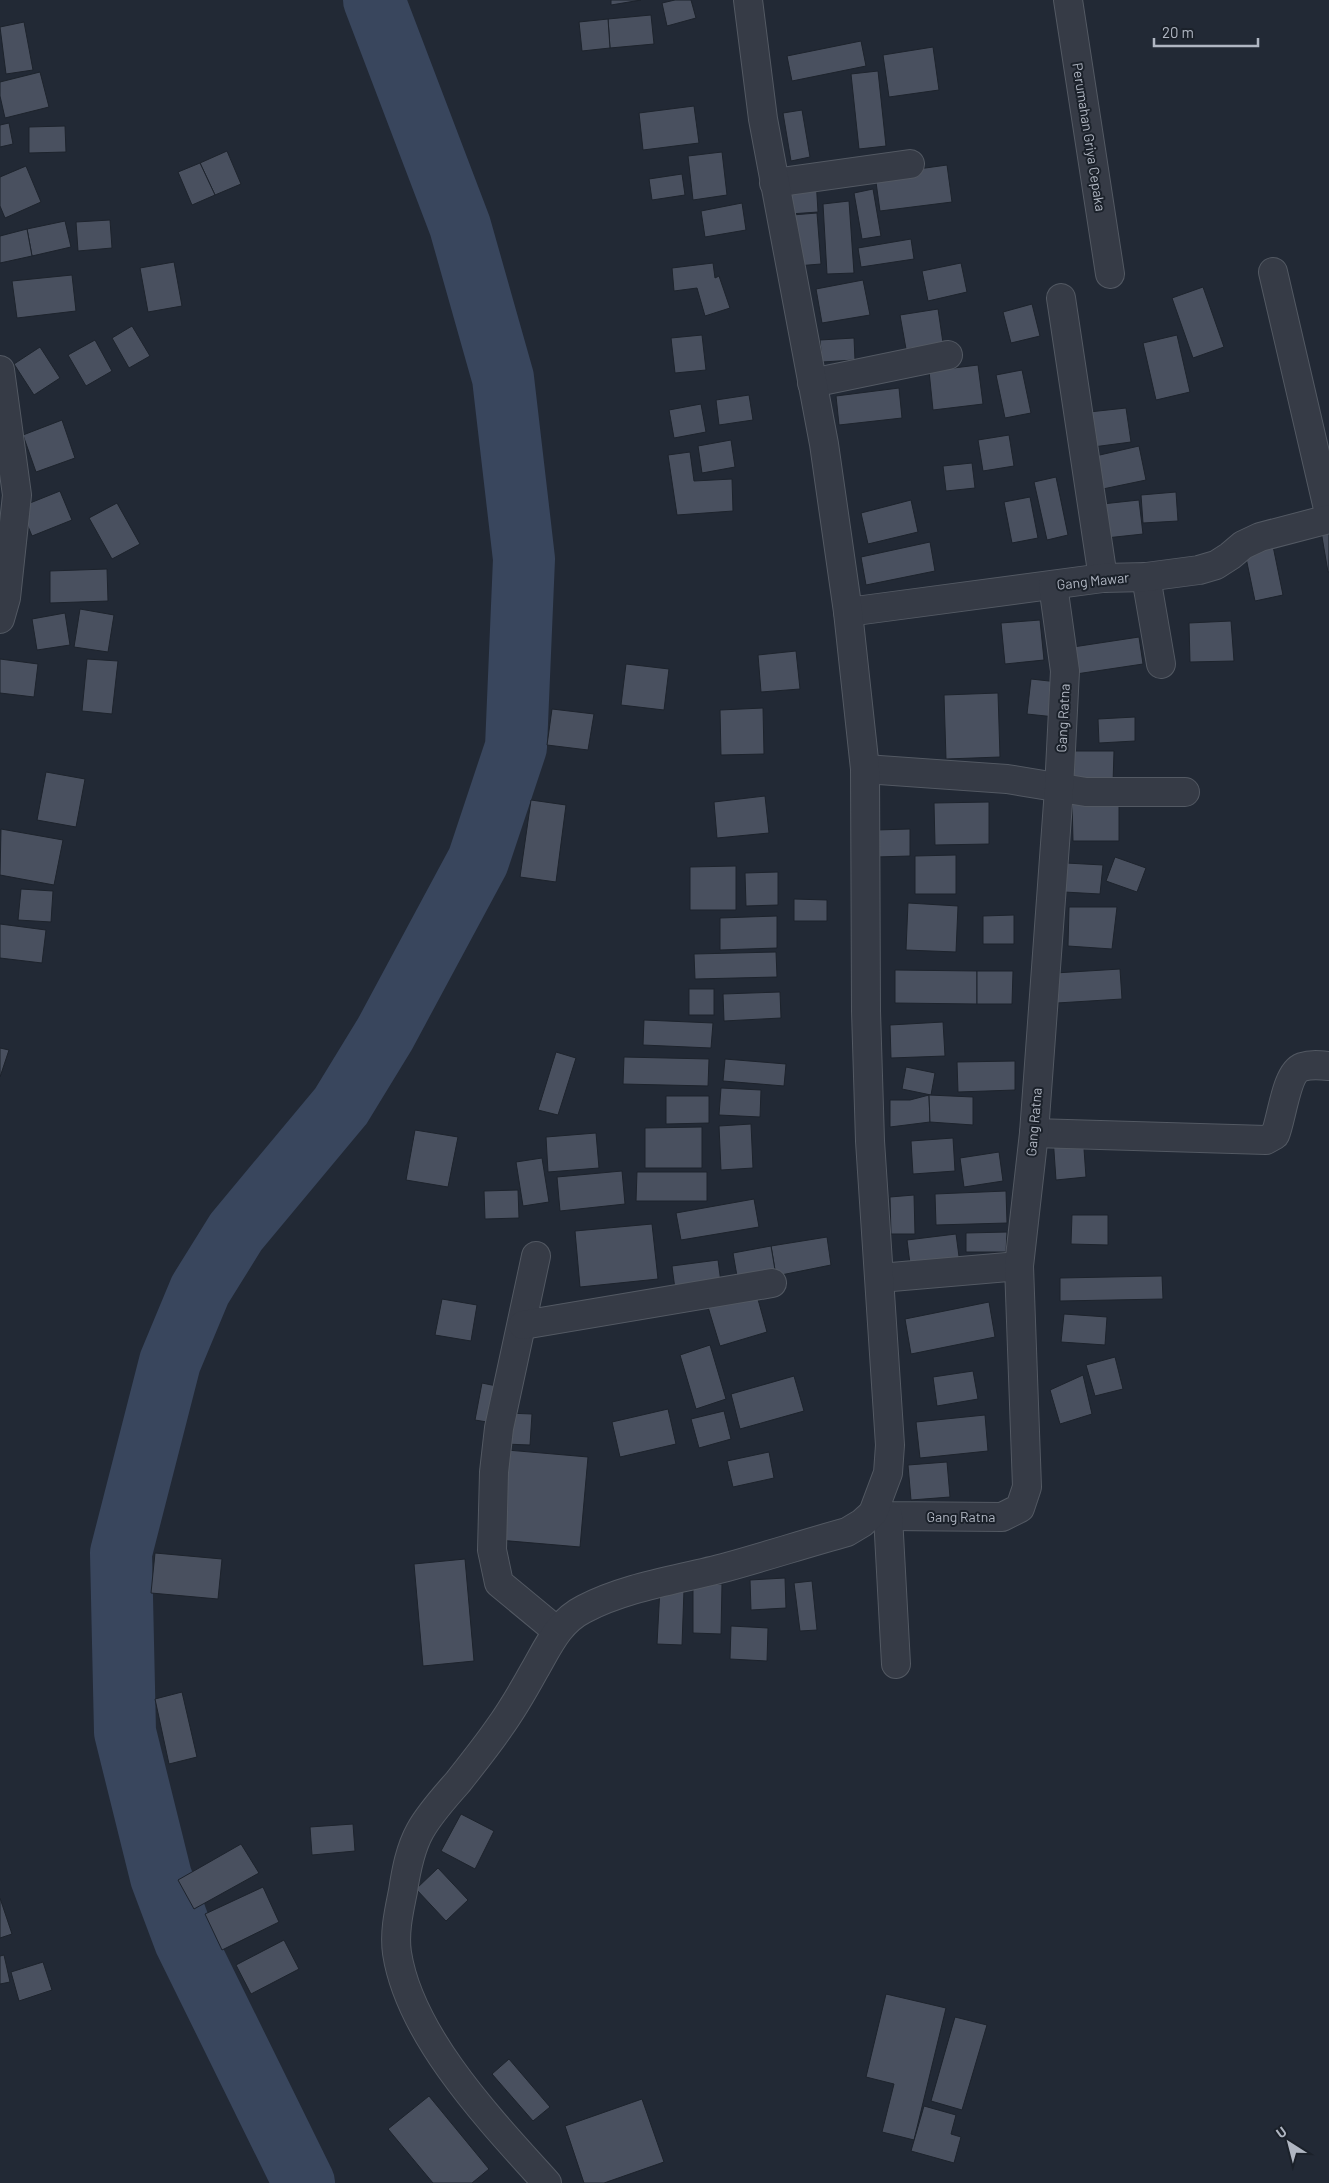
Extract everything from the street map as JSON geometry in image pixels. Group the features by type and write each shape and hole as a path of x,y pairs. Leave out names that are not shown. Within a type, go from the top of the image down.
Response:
{"street":[{"path":"748,0 763,118 774,183 824,444 848,612 864,769 866,1010 870,1142 890,1445 888,1473 880,1515 896,1664"},
{"name":"Perumahan Griya Cepaka","path":"1068,0 1110,274"},
{"path":"774,183 910,164"},
{"path":"1273,272 1329,513"},
{"path":"1061,298 1103,578"},
{"path":"812,383 948,355"},
{"path":"0,370 16,495 6,598 0,619"},
{"name":"Gang Mawar","path":"848,612 1103,578 1146,577 1199,570 1216,565 1244,544 1260,537 1329,519"},
{"path":"1146,577 1161,664"},
{"name":"Gang Ratna","path":"880,1515 1002,1517 1020,1508 1027,1487 1019,1266 1034,1133 1059,789 1065,671 1053,585"},
{"path":"864,769 1007,779 1086,792 1185,792"},
{"path":"1034,1133 1266,1140 1276,1134 1292,1076 1300,1068 1312,1064 1329,1066"},
{"path":"536,1256 499,1428 494,1472 492,1550 499,1583 557,1632"},
{"path":"880,1278 1019,1266"},
{"path":"522,1325 772,1283"},
{"path":"547,2183 479,2108 446,2062 410,1996 397,1953 396,1936 410,1856 419,1832 433,1811 478,1758 513,1709 545,1648 568,1620 583,1609 615,1596 668,1580 726,1568 846,1532 880,1515"}],"building":[{"path":"611,0 641,0 611,5"},
{"path":"675,0 691,0 696,18 667,26 662,3"},
{"path":"651,15 654,44 610,48 608,19"},
{"path":"608,19 610,48 582,51 579,22"},
{"path":"24,22 33,70 6,74 0,27"},
{"path":"861,41 866,66 792,81 787,56"},
{"path":"933,47 939,90 889,97 883,55"},
{"path":"878,71 886,146 859,149 851,74"},
{"path":"40,72 49,107 5,118 0,96 0,82"},
{"path":"694,106 699,143 643,150 639,113"},
{"path":"802,110 810,157 791,161 783,113"},
{"path":"9,123 13,144 0,147 0,125"},
{"path":"65,126 66,152 29,153 29,127"},
{"path":"227,151 241,184 215,195 200,163"},
{"path":"722,152 727,195 693,200 688,156"},
{"path":"200,163 215,195 192,205 178,172"},
{"path":"947,165 952,202 880,211 875,175"},
{"path":"26,166 41,202 5,218 0,206 0,177"},
{"path":"682,174 685,195 652,200 649,179"},
{"path":"816,179 818,212 790,214 788,182"},
{"path":"873,189 881,236 862,239 854,193"},
{"path":"849,201 854,273 827,274 823,204"},
{"path":"742,203 746,230 705,237 701,211"},
{"path":"817,213 821,264 796,266 792,215"},
{"path":"110,220 112,248 78,251 76,222"},
{"path":"65,221 71,247 32,256 27,229"},
{"path":"27,229 32,256 0,263 0,236"},
{"path":"911,239 914,259 861,267 858,248"},
{"path":"174,262 182,306 148,312 140,268"},
{"path":"713,263 715,278 719,276 730,308 705,316 697,288 674,291 672,268"},
{"path":"961,263 967,292 928,301 922,271"},
{"path":"72,275 76,311 17,318 12,281"},
{"path":"863,280 870,315 822,323 816,289"},
{"path":"1203,287 1224,347 1193,358 1172,298"},
{"path":"1032,304 1040,336 1011,343 1003,312"},
{"path":"938,309 943,343 906,349 900,315"},
{"path":"132,326 150,356 129,368 112,338"},
{"path":"702,335 706,370 675,373 671,338"},
{"path":"1177,335 1190,392 1156,400 1143,343"},
{"path":"854,338 855,360 822,362 820,340"},
{"path":"95,340 112,371 86,386 68,355"},
{"path":"40,347 60,378 34,395 14,364"},
{"path":"978,365 983,404 933,410 929,371"},
{"path":"1022,370 1031,413 1005,418 996,375"},
{"path":"899,388 902,418 839,425 836,396"},
{"path":"749,395 753,420 719,425 716,400"},
{"path":"701,404 706,432 674,438 669,410"},
{"path":"1126,408 1131,442 1093,447 1089,412"},
{"path":"62,420 75,458 36,472 23,435"},
{"path":"1009,435 1014,466 983,471 978,440"},
{"path":"731,440 735,467 702,473 698,446"},
{"path":"1139,446 1146,480 1098,490 1091,457"},
{"path":"690,452 694,481 732,479 733,511 677,515 668,455"},
{"path":"972,463 975,488 946,491 943,466"},
{"path":"1056,477 1068,535 1047,540 1034,482"},
{"path":"60,491 72,520 32,536 20,507"},
{"path":"1176,492 1178,521 1143,523 1141,495"},
{"path":"1030,497 1038,538 1012,543 1004,502"},
{"path":"911,500 918,532 868,544 861,513"},
{"path":"1139,500 1143,534 1106,538 1102,504"},
{"path":"117,503 140,544 112,559 89,518"},
{"path":"1329,529 1329,572 1328,572 1321,531"},
{"path":"930,542 935,571 866,585 861,557"},
{"path":"1273,546 1283,595 1255,601 1245,553"},
{"path":"107,569 108,601 50,603 50,571"},
{"path":"80,609 114,615 108,652 74,647"},
{"path":"65,613 70,645 37,650 32,619"},
{"path":"1040,620 1044,660 1005,664 1001,623"},
{"path":"1231,621 1234,661 1190,662 1189,623"},
{"path":"1139,637 1143,664 1076,674 1073,647"},
{"path":"796,651 800,689 761,692 758,655"},
{"path":"0,659 38,664 34,697 0,693"},
{"path":"87,659 118,661 112,714 82,711"},
{"path":"626,664 669,669 664,710 621,705"},
{"path":"1031,679 1058,682 1055,717 1027,714"},
{"path":"998,693 1000,757 946,759 944,695"},
{"path":"763,708 764,754 721,755 720,710"},
{"path":"552,709 594,714 588,750 547,745"},
{"path":"1135,717 1135,741 1099,743 1098,719"},
{"path":"1070,751 1114,751 1113,784 1070,784"},
{"path":"46,772 85,779 76,827 37,820"},
{"path":"765,796 769,833 717,838 714,802"},
{"path":"531,800 566,805 556,882 520,877"},
{"path":"1072,801 1119,801 1119,841 1073,841"},
{"path":"989,802 989,844 935,845 934,803"},
{"path":"1,829 63,840 54,885 0,875"},
{"path":"910,829 910,856 876,857 876,830"},
{"path":"956,855 956,894 915,894 915,856"},
{"path":"1115,857 1146,868 1137,892 1106,881"},
{"path":"1066,863 1103,865 1100,894 1064,892"},
{"path":"736,866 736,910 690,910 690,867"},
{"path":"778,872 778,905 746,906 745,873"},
{"path":"21,889 53,891 51,922 18,920"},
{"path":"794,899 827,900 827,921 794,921"},
{"path":"908,903 958,906 956,952 906,950"},
{"path":"1069,907 1117,907 1112,949 1068,946"},
{"path":"1014,915 1014,944 983,944 983,916"},
{"path":"777,916 777,948 720,950 720,918"},
{"path":"0,924 46,930 42,963 0,958"},
{"path":"776,952 777,977 695,979 694,954"},
{"path":"1120,969 1122,999 1057,1003 1055,973"},
{"path":"895,970 977,971 977,1004 895,1003"},
{"path":"977,971 1013,971 1012,1004 977,1004"},
{"path":"689,989 714,989 714,1015 689,1015"},
{"path":"780,992 781,1018 724,1021 723,994"},
{"path":"644,1020 713,1023 711,1048 643,1045"},
{"path":"943,1022 945,1056 891,1058 890,1025"},
{"path":"0,1048 9,1050 0,1077"},
{"path":"556,1052 576,1058 558,1115 538,1110"},
{"path":"624,1057 709,1059 708,1086 623,1084"},
{"path":"725,1059 786,1064 784,1086 723,1081"},
{"path":"1015,1061 1015,1090 958,1092 957,1062"},
{"path":"906,1067 935,1073 931,1095 902,1089"},
{"path":"721,1088 761,1090 760,1117 719,1115"},
{"path":"929,1095 930,1122 890,1127 890,1100 910,1100"},
{"path":"929,1095 973,1097 973,1125 930,1122"},
{"path":"666,1096 709,1096 709,1123 666,1124"},
{"path":"751,1124 753,1168 721,1170 719,1126"},
{"path":"702,1127 702,1168 645,1168 645,1128"},
{"path":"415,1130 458,1137 448,1187 406,1180"},
{"path":"596,1133 599,1168 548,1172 546,1137"},
{"path":"1083,1135 1086,1177 1056,1180 1053,1137"},
{"path":"953,1138 955,1171 913,1174 911,1141"},
{"path":"999,1152 1003,1181 964,1187 960,1158"},
{"path":"542,1158 549,1202 523,1206 516,1162"},
{"path":"622,1171 625,1204 560,1211 557,1177"},
{"path":"637,1172 707,1172 707,1201 636,1201"},
{"path":"518,1190 519,1218 485,1219 484,1191"},
{"path":"1006,1191 1007,1223 936,1225 935,1194"},
{"path":"914,1195 915,1234 891,1234 890,1197"},
{"path":"754,1199 759,1227 681,1240 676,1213"},
{"path":"1072,1215 1108,1215 1108,1245 1071,1244"},
{"path":"652,1224 658,1279 580,1287 575,1231"},
{"path":"1007,1232 1006,1252 966,1252 966,1233"},
{"path":"956,1234 960,1264 911,1272 907,1240"},
{"path":"827,1237 831,1265 776,1276 771,1246"},
{"path":"771,1246 776,1276 738,1282 733,1253"},
{"path":"718,1260 722,1290 676,1297 672,1266"},
{"path":"1162,1276 1163,1299 1060,1301 1060,1278"},
{"path":"756,1292 767,1332 720,1346 708,1307"},
{"path":"442,1299 477,1305 471,1341 435,1335"},
{"path":"989,1302 995,1337 911,1354 905,1319"},
{"path":"1064,1314 1107,1317 1105,1345 1061,1342"},
{"path":"710,1345 726,1399 696,1409 680,1355"},
{"path":"1115,1357 1123,1389 1095,1396 1086,1365"},
{"path":"973,1371 978,1399 937,1406 933,1377"},
{"path":"1083,1375 1092,1414 1060,1424 1050,1390"},
{"path":"794,1376 804,1411 740,1429 731,1394"},
{"path":"482,1383 506,1388 499,1424 475,1420"},
{"path":"668,1409 676,1444 620,1457 612,1422"},
{"path":"724,1411 731,1439 699,1448 691,1419"},
{"path":"506,1413 532,1414 530,1445 504,1444"},
{"path":"985,1415 988,1451 920,1458 916,1422"},
{"path":"507,1450 588,1457 580,1547 498,1540"},
{"path":"769,1452 774,1478 733,1487 727,1461"},
{"path":"947,1462 950,1497 911,1500 908,1465"},
{"path":"155,1553 222,1559 218,1599 151,1593"},
{"path":"465,1559 474,1661 423,1666 414,1564"},
{"path":"785,1578 786,1608 751,1610 750,1580"},
{"path":"812,1581 817,1630 800,1631 794,1583"},
{"path":"693,1584 722,1584 721,1634 693,1633"},
{"path":"660,1588 684,1590 682,1645 657,1644"},
{"path":"731,1626 768,1628 767,1661 730,1659"},
{"path":"182,1692 197,1757 169,1764 155,1699"},
{"path":"461,1814 494,1831 475,1869 441,1851"},
{"path":"353,1824 355,1851 312,1855 310,1827"},
{"path":"241,1844 259,1873 194,1909 178,1880"},
{"path":"438,1868 468,1900 446,1921 416,1889"},
{"path":"263,1887 279,1922 222,1950 205,1914"},
{"path":"0,1898 12,1934 0,1938"},
{"path":"284,1940 299,1969 251,1994 236,1965"},
{"path":"4,1955 10,1982 0,1984 0,1956"},
{"path":"43,1962 52,1990 19,2001 11,1972"},
{"path":"886,1994 946,2008 914,2140 882,2132 894,2084 866,2077"},
{"path":"955,2017 987,2025 962,2110 931,2101"},
{"path":"509,2059 550,2107 533,2121 492,2074"},
{"path":"429,2096 489,2169 472,2183 433,2183 388,2129"},
{"path":"642,2099 664,2162 604,2183 584,2183 565,2126"},
{"path":"924,2106 956,2115 951,2134 961,2137 954,2163 911,2151"}],"waterway":[{"path":"304,2183 185,1941 161,1877 125,1732 121,1553 170,1362 200,1290 236,1232 341,1106 385,1034 478,861 516,747 524,559 503,378 460,226 374,0"}]}
